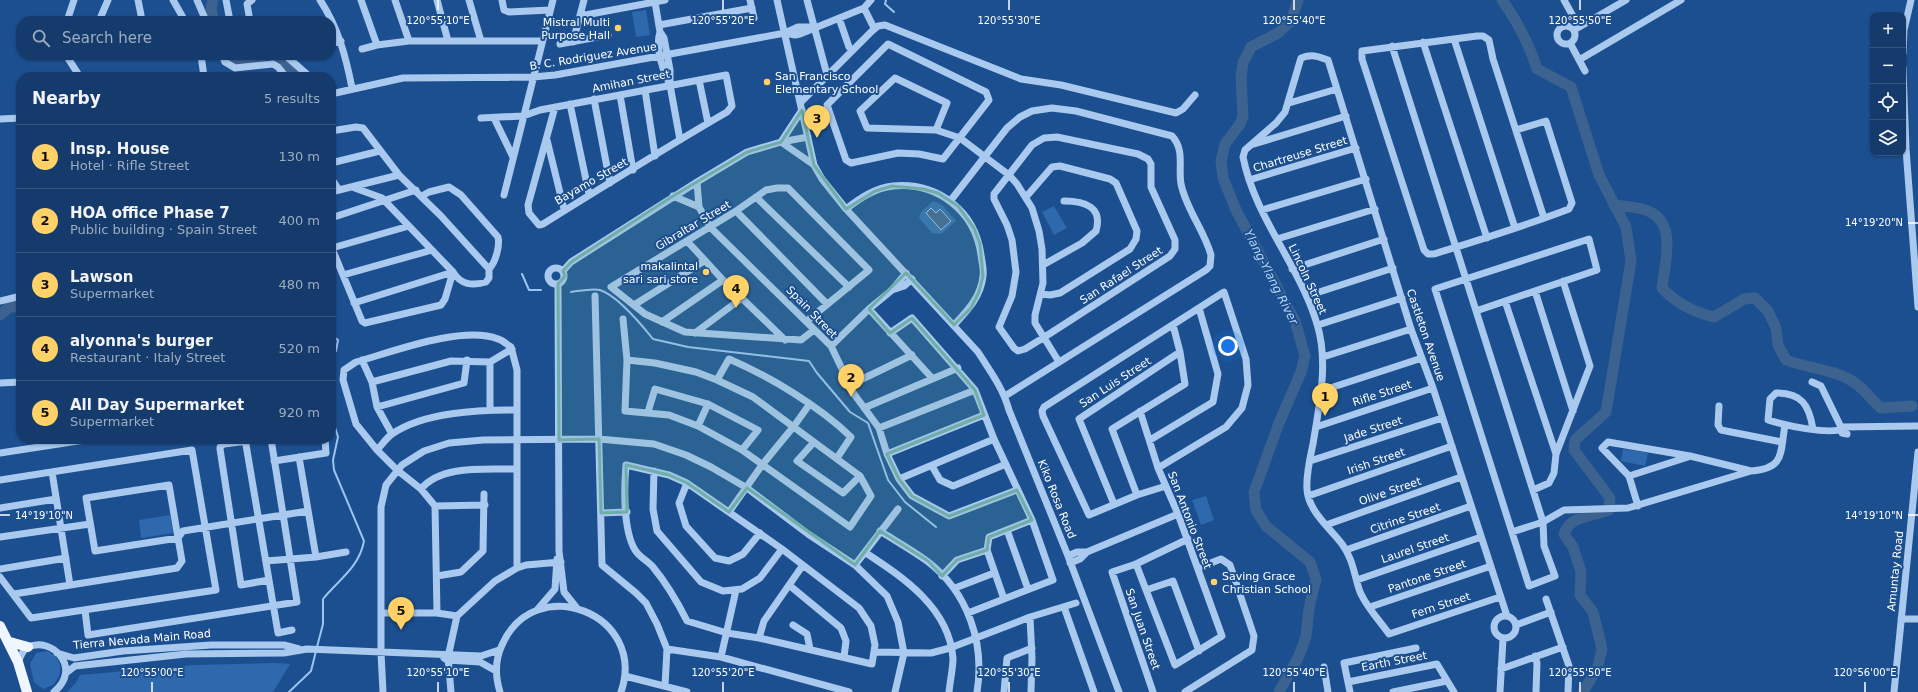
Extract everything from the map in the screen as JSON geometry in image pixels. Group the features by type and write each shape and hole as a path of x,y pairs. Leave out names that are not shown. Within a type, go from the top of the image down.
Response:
{"main road":[{"path":"0,626 10,642 29,690"},
{"path":"10,642 28,647"}],"street":[{"path":"69,16 74,0"},
{"path":"102,16 108,0"},
{"path":"138,0 141,15"},
{"path":"173,0 182,16"},
{"path":"197,0 204,16"},
{"path":"226,0 229,16"},
{"path":"249,16 247,4 252,0"},
{"path":"320,0 329,16"},
{"path":"361,0 377,45"},
{"path":"395,0 409,41"},
{"path":"437,0 448,41"},
{"path":"469,0 481,41"},
{"path":"502,0 504,10 508,12 550,10"},
{"path":"504,195 553,0"},
{"path":"574,42 584,0"},
{"path":"580,16 665,0"},
{"path":"750,0 754,18"},
{"name":"Kiko Rosa Road","path":"777,0 814,165 822,179 846,209 978,352 1005,396 1008,410 1069,559 1119,692"},
{"path":"807,0 826,71"},
{"path":"870,0 864,8 873,26"},
{"path":"1576,29 1626,0"},
{"path":"1579,60 1681,0"},
{"path":"1903,48 1904,30 1911,0"},
{"path":"1565,1 1576,29 1575,36 1570,43 1564,44 1559,41 1556,36 1557,30 1564,26 1570,26 1576,29"},
{"path":"655,2 659,28 657,39 664,55 663,72 670,85 680,140"},
{"path":"659,28 752,8"},
{"name":"B. C. Rodriguez Avenue","path":"336,93 403,78 533,77 570,73 785,33 794,28 814,27 864,8"},
{"path":"839,18 849,47"},
{"path":"781,142 801,106 872,31 878,26 885,25 1021,79 1061,84 1176,113 1183,109 1195,95"},
{"path":"336,30 341,41 352,88"},
{"path":"560,44 608,35"},
{"path":"1516,130 1546,121 1572,203 1569,209 1544,218 1487,238 1456,248 1431,255 1425,253 1362,59 1362,51 1365,49 1484,36 1488,40 1516,130 1544,218"},
{"path":"1454,39 1515,228"},
{"path":"336,42 341,41"},
{"path":"362,49 377,45 409,41 542,41"},
{"path":"1422,42 1487,238"},
{"path":"1570,43 1585,71"},
{"path":"888,44 986,92 989,100 960,138 943,159 919,154 898,153 848,162 826,105 888,44"},
{"path":"1392,46 1466,280 1543,522 1544,546 1555,576 1529,586 1435,289 1466,280 1590,239 1597,270 1476,311"},
{"name":"Lincoln Street","path":"1308,496 1307,487 1321,391 1323,357 1318,325 1307,296 1262,210 1249,180 1243,157 1246,150 1276,123 1285,112 1302,58 1315,55 1328,60"},
{"path":"69,60 77,72"},
{"path":"202,60 203,72"},
{"path":"225,60 229,66 235,68 273,64 282,72"},
{"path":"291,60 304,72"},
{"name":"Castleton Avenue","path":"1328,60 1366,179 1411,329 1433,388 1507,616"},
{"name":"Amihan Street","path":"481,118 523,116 540,110 726,75"},
{"name":"Bayamo Street","path":"555,107 528,205 529,213 539,224 543,224 589,194 633,170 731,108 726,75"},
{"path":"936,130 947,103 895,78 860,111 867,128 936,130 960,138 1009,174 1032,208 1039,231 1043,265 1041,294 1034,318 1036,327 1059,362"},
{"path":"699,80 708,123"},
{"path":"1904,84 1906,150 1918,307"},
{"path":"1289,102 1337,88"},
{"path":"645,90 655,156"},
{"path":"620,95 633,170"},
{"path":"594,100 610,183"},
{"path":"570,104 589,194"},
{"path":"951,200 1013,122 1032,111 1052,108 1076,111 1165,133 1172,136 1178,142 1181,184 1211,255 1210,266 1206,270 1005,396"},
{"path":"1252,145 1346,116"},
{"path":"0,119 16,118"},
{"path":"494,118 513,157"},
{"path":"336,130 361,127 398,175 422,196 490,269"},
{"path":"563,271 556,268 549,271 549,279 552,283 558,284 564,279 563,271 571,262 673,196 747,152 781,142 808,137"},
{"name":"San Rafael Street","path":"1051,137 1144,156 1151,164 1151,187 1175,240 1175,249 1170,256 1043,338 1025,349 1018,351 1014,348 999,327 1012,296 1016,272 1012,240 994,196 996,191 1032,144 1038,140 1051,137"},
{"path":"547,140 564,209"},
{"path":"781,142 814,165"},
{"name":"Chartreuse Street","path":"1249,180 1356,148"},
{"path":"336,161 380,150"},
{"path":"1026,197 1048,169 1056,166 1110,179 1119,188 1137,232 1136,240 1130,249 1060,293 1050,295 1041,294"},
{"path":"336,191 398,175"},
{"path":"1262,210 1366,179"},
{"path":"673,196 699,207 697,182"},
{"path":"846,209 858,200 875,191 892,186 910,186 938,193 951,200 958,206 974,228 980,244 983,276 979,292 971,308 954,326"},
{"path":"352,187 377,195 385,201 460,281 473,284 486,282 489,278 490,269 494,262 499,241 498,236 461,195 449,187 429,192 422,196"},
{"name":"Gibraltar Street","path":"807,321 869,270 788,188 766,190 736,211 611,287 645,314 685,332 801,340 814,330"},
{"path":"336,216 416,190"},
{"path":"756,197 848,287"},
{"path":"1043,265 1076,246 1096,231 1098,217 1095,210 1088,205 1077,201 1064,201"},
{"name":"Spain Street","path":"699,207 710,226 831,346 854,394 878,428 887,454 899,478 912,496 949,516 1017,490"},
{"path":"1277,238 1375,209"},
{"path":"736,211 827,304"},
{"path":"336,246 409,226"},
{"path":"1292,269 1384,239"},
{"path":"687,241 704,261 785,340"},
{"path":"343,275 432,250"},
{"path":"336,259 362,321 365,323 438,306 444,303 453,272"},
{"path":"634,305 704,261"},
{"path":"1307,296 1393,268"},
{"path":"354,303 453,272"},
{"path":"831,346 869,309 892,290 906,273"},
{"path":"892,290 904,286 912,279"},
{"path":"662,322 723,280"},
{"path":"1533,490 1549,483 1554,474 1556,454 1590,366 1563,281"},
{"path":"537,610 555,589 559,551 558,284"},
{"path":"1535,291 1573,411"},
{"path":"1158,468 1226,427 1242,408 1248,385 1246,359 1224,292 1044,407 1042,411 1088,515 1136,495 1166,486"},
{"path":"595,296 602,565 646,603 657,624 667,649 665,686"},
{"path":"0,301 16,297"},
{"path":"695,333 742,298"},
{"path":"1318,325 1402,298"},
{"path":"1505,301 1556,454"},
{"path":"1150,440 1213,402 1218,374 1199,308"},
{"path":"869,309 932,378"},
{"path":"890,333 912,318 958,368 975,390 994,439 1032,520 1053,580 968,613"},
{"path":"623,319 626,360 625,411 669,415 698,426 742,450 850,528 871,496 860,476 753,397 696,372 655,363 626,360"},
{"path":"1136,495 1112,429 1185,384 1180,352 1173,324"},
{"path":"1323,357 1411,329"},
{"path":"437,613 435,506 422,489 397,470 377,450 356,424 343,380 344,370 356,362 452,336 478,336 498,339 512,349 517,370 517,568"},
{"path":"372,382 451,361 467,360 490,362 512,349"},
{"name":"San Luis Street","path":"1114,504 1079,419 1180,352"},
{"path":"850,384 912,355"},
{"path":"1321,391 1422,358"},
{"path":"717,380 729,359 758,371 810,405 851,437 837,458"},
{"path":"362,360 372,382 377,407 392,434"},
{"path":"377,407 464,383 467,360"},
{"path":"490,362 490,410"},
{"path":"864,408 958,368"},
{"path":"0,383 16,382"},
{"path":"1812,382 1821,386 1844,430"},
{"name":"Rifle Street","path":"1316,427 1433,388"},
{"path":"648,412 655,389 708,404 758,430 742,450"},
{"path":"878,428 975,390"},
{"path":"1812,428 1802,400 1788,394 1776,394 1770,399 1768,420 1786,425 1812,428 1844,430 1918,426"},
{"path":"698,426 708,404"},
{"path":"729,512 747,488 762,464 810,405"},
{"path":"1719,406 1718,425 1721,430 1782,442"},
{"path":"377,450 392,434 423,420 462,412 516,410"},
{"name":"San Antonio Street","path":"1140,411 1158,468 1188,539 1222,636 1199,651"},
{"path":"887,454 984,415"},
{"name":"Jade Street","path":"1310,461 1442,418"},
{"path":"1512,532 1543,522 1564,510 1617,510 1638,506 1751,471 1766,470 1773,466 1779,459 1786,425"},
{"path":"384,692 380,613 381,507 386,485 397,470 424,451 449,443 516,439 599,439 654,444 686,454 711,466 747,488 808,534 855,565 887,596 898,622 904,653 895,692"},
{"path":"899,478 932,466 994,439"},
{"path":"814,442 796,461 843,493 860,476"},
{"path":"1638,506 1629,476 1602,448 1608,442 1690,456 1751,471"},
{"path":"0,453 58,444"},
{"path":"224,444 220,447 241,585 269,580"},
{"path":"246,444 278,633 292,630"},
{"path":"85,610 88,635 297,602 272,444"},
{"path":"274,461 326,453 325,444"},
{"name":"Irish Street","path":"1308,496 1452,446"},
{"path":"0,480 192,450 216,590 31,618 14,594 0,578"},
{"name":"Amuntay Road","path":"1894,692 1918,452"},
{"path":"299,456 316,557"},
{"path":"1629,476 1690,456"},
{"path":"932,466 940,480 953,486 1006,464"},
{"path":"626,466 654,471 669,475 687,483 782,549 834,587 859,608 871,626 875,645 872,664 759,638 727,633 687,621 672,592 652,566 635,550 628,529 625,480 626,466"},
{"path":"422,489 429,480 456,471 517,469"},
{"path":"654,471 653,509 657,531 700,582 723,591 742,589 760,578 782,549"},
{"path":"52,472 70,585"},
{"name":"Olive Street","path":"1326,525 1461,477"},
{"path":"687,483 679,503 686,526 715,558 729,561 743,554 760,534"},
{"path":"14,594 177,568 182,561 178,538 169,485 86,498 94,551 178,538 183,531 308,511"},
{"path":"437,576 461,572 483,551 484,494"},
{"path":"1308,496 1326,525 1346,550 1354,568 1359,589 1370,607"},
{"path":"0,508 56,499"},
{"path":"435,506 485,505"},
{"name":"Citrine Street","path":"1346,550 1471,506"},
{"path":"855,565 898,509"},
{"path":"601,513 627,512"},
{"path":"1069,559 1080,559 1087,552 1178,514"},
{"path":"1004,599 987,550 989,537 1032,520"},
{"path":"0,537 90,524"},
{"path":"1007,530 1028,589"},
{"path":"880,531 928,561 955,588 968,613 976,638 980,657 977,692"},
{"name":"Laurel Street","path":"1357,580 1481,537"},
{"path":"1146,590 1173,581 1199,651 1175,665 1146,590 1136,564 1188,539"},
{"path":"942,576 957,560 987,550"},
{"path":"266,561 316,557 346,552"},
{"path":"866,552 904,578 933,607 946,631 952,658 949,692"},
{"path":"0,569 66,558"},
{"path":"1185,692 1252,650 1254,636 1230,565 1221,559 1198,568"},
{"path":"451,692 448,657 457,616 495,581 517,568 526,565 558,562"},
{"path":"558,562 564,592 576,607"},
{"name":"San Juan Street","path":"1136,564 1112,572 1153,692"},
{"path":"759,638 764,620 803,565"},
{"name":"Pantone Street","path":"1370,607 1491,566"},
{"path":"955,588 994,573"},
{"path":"789,585 841,628 846,641 844,657"},
{"path":"721,657 736,590"},
{"name":"Fern Street","path":"1370,607 1389,634 1500,597"},
{"path":"1546,599 1569,666 1568,692"},
{"path":"874,652 931,653 950,648 1030,617 1076,603"},
{"path":"500,692 496,671 499,650 505,637 524,616 550,606 576,607 600,618 617,638 625,663 625,676 621,692"},
{"path":"1064,607 1094,692"},
{"path":"1516,625 1551,612"},
{"path":"380,613 437,613 457,616"},
{"path":"1503,639 1497,635 1494,626 1497,619 1507,616 1512,619 1516,625"},
{"path":"1030,617 1032,648 1031,692"},
{"path":"1901,619 1918,619"},
{"path":"793,625 807,634 810,649"},
{"path":"1503,639 1513,635 1516,625"},
{"path":"1500,692 1503,639"},
{"name":"Tierra Nevada Main Road","path":"28,647 41,645 57,653 74,658 147,649 218,644 284,645 304,649 440,656 480,662 496,671"},
{"path":"18,662 28,647"},
{"path":"1501,669 1563,647"},
{"path":"1004,692 1007,658 1032,648"},
{"path":"1350,692 1344,663 1416,648"},
{"name":"Tierra Nevada Main Road","path":"66,673 76,666 132,659 199,654 284,653 304,649"},
{"path":"667,649 721,657 848,692"},
{"name":"Tierra Nevada Main Road","path":"448,657 481,656 499,650"},
{"path":"54,692 61,684 66,673 65,660 57,653"},
{"path":"1535,656 1537,663 1536,692"},
{"name":"Earth Street","path":"1348,682 1437,664 1454,692"},
{"path":"1324,667 1328,692"},
{"path":"625,676 687,692"},
{"path":"1393,692 1447,681"}],"highlighted area":[{"path":"802,110 814,165 846,209 875,191 892,186 923,189 938,193 958,206 974,228 980,244 983,276 979,292 971,308 954,325 906,273 869,309 890,333 912,318 975,390 984,415 887,454 899,479 912,496 949,516 1017,490 1032,520 989,537 987,550 957,560 942,576 928,561 880,531 855,565 747,488 729,512 687,483 669,475 626,465 627,512 601,513 599,439 559,440 558,284 565,276 563,271 571,262 673,196 747,152 781,142"}],"shaded area":[{"path":"646,10 650,35 636,37 632,12"},
{"path":"933,201 942,205 956,221 941,234 932,233 919,218 921,212"},
{"path":"1054,206 1067,228 1054,235 1042,212"},
{"path":"931,208 936,213 940,209 951,221 941,230 926,213"},
{"path":"1623,449 1648,453 1645,466 1621,461"},
{"path":"1206,496 1214,520 1201,525 1192,500"},
{"path":"170,515 173,533 141,538 139,520"},
{"path":"47,651 59,662 60,671 57,680 53,685 43,689 34,682 30,664 36,653"},
{"path":"290,664 273,692 67,692 75,684 80,675 196,665"}],"waterway":[{"path":"213,0 211,9 213,16"},
{"path":"886,0 885,4 894,12"},
{"name":"Ylang-Ylang River","path":"1279,692 1299,656 1306,637 1309,608 1316,579 1310,562 1266,526 1256,510 1254,492 1279,423 1301,372 1305,356 1295,321 1236,210 1223,178 1221,161 1225,144 1240,124 1243,116 1241,77 1243,63 1251,47 1278,33 1291,21 1298,0"},
{"path":"1502,0 1522,33 1537,69 1571,87 1599,175 1626,227 1631,261 1606,412 1575,440 1574,450 1610,498 1609,510 1576,520 1571,523 1564,534 1573,547 1581,572 1580,595 1593,612 1602,649 1597,669 1583,692"},
{"path":"239,60 250,60"},
{"path":"279,60 292,72"},
{"path":"1614,205 1642,209 1654,214 1661,221 1667,242 1667,254 1662,288 1679,302 1692,310 1714,317 1744,299 1755,298 1768,311 1776,328 1778,345 1786,360 1833,373 1851,380 1881,408 1912,406"},
{"path":"522,274 529,290 541,290"},
{"path":"571,292 593,289 607,293 622,304 653,339 688,347 809,361 817,373 850,412 868,423 888,480 905,502 936,527"},
{"path":"0,315 8,308 16,306"},
{"path":"336,339 338,340 336,351"},
{"path":"317,647 323,624 323,599 358,559 364,541 334,470 333,460 338,437 336,430"},
{"path":"289,692 311,671 316,651"}],"place":[{"name":"Mistral Multi Purpose Hall","path":"618,28"},
{"name":"San Francisco Elementary School","path":"767,82"},
{"name":"Lawson","path":"817,138"},
{"name":"makalintal sari sari store","path":"706,272"},
{"name":"alyonna's burger","path":"736,308"},
{"name":"HOA office Phase 7","path":"851,397"},
{"name":"Insp. House","path":"1325,416"},
{"name":"Saving Grace Christian School","path":"1214,582"},
{"name":"All Day Supermarket","path":"401,630"}]}
